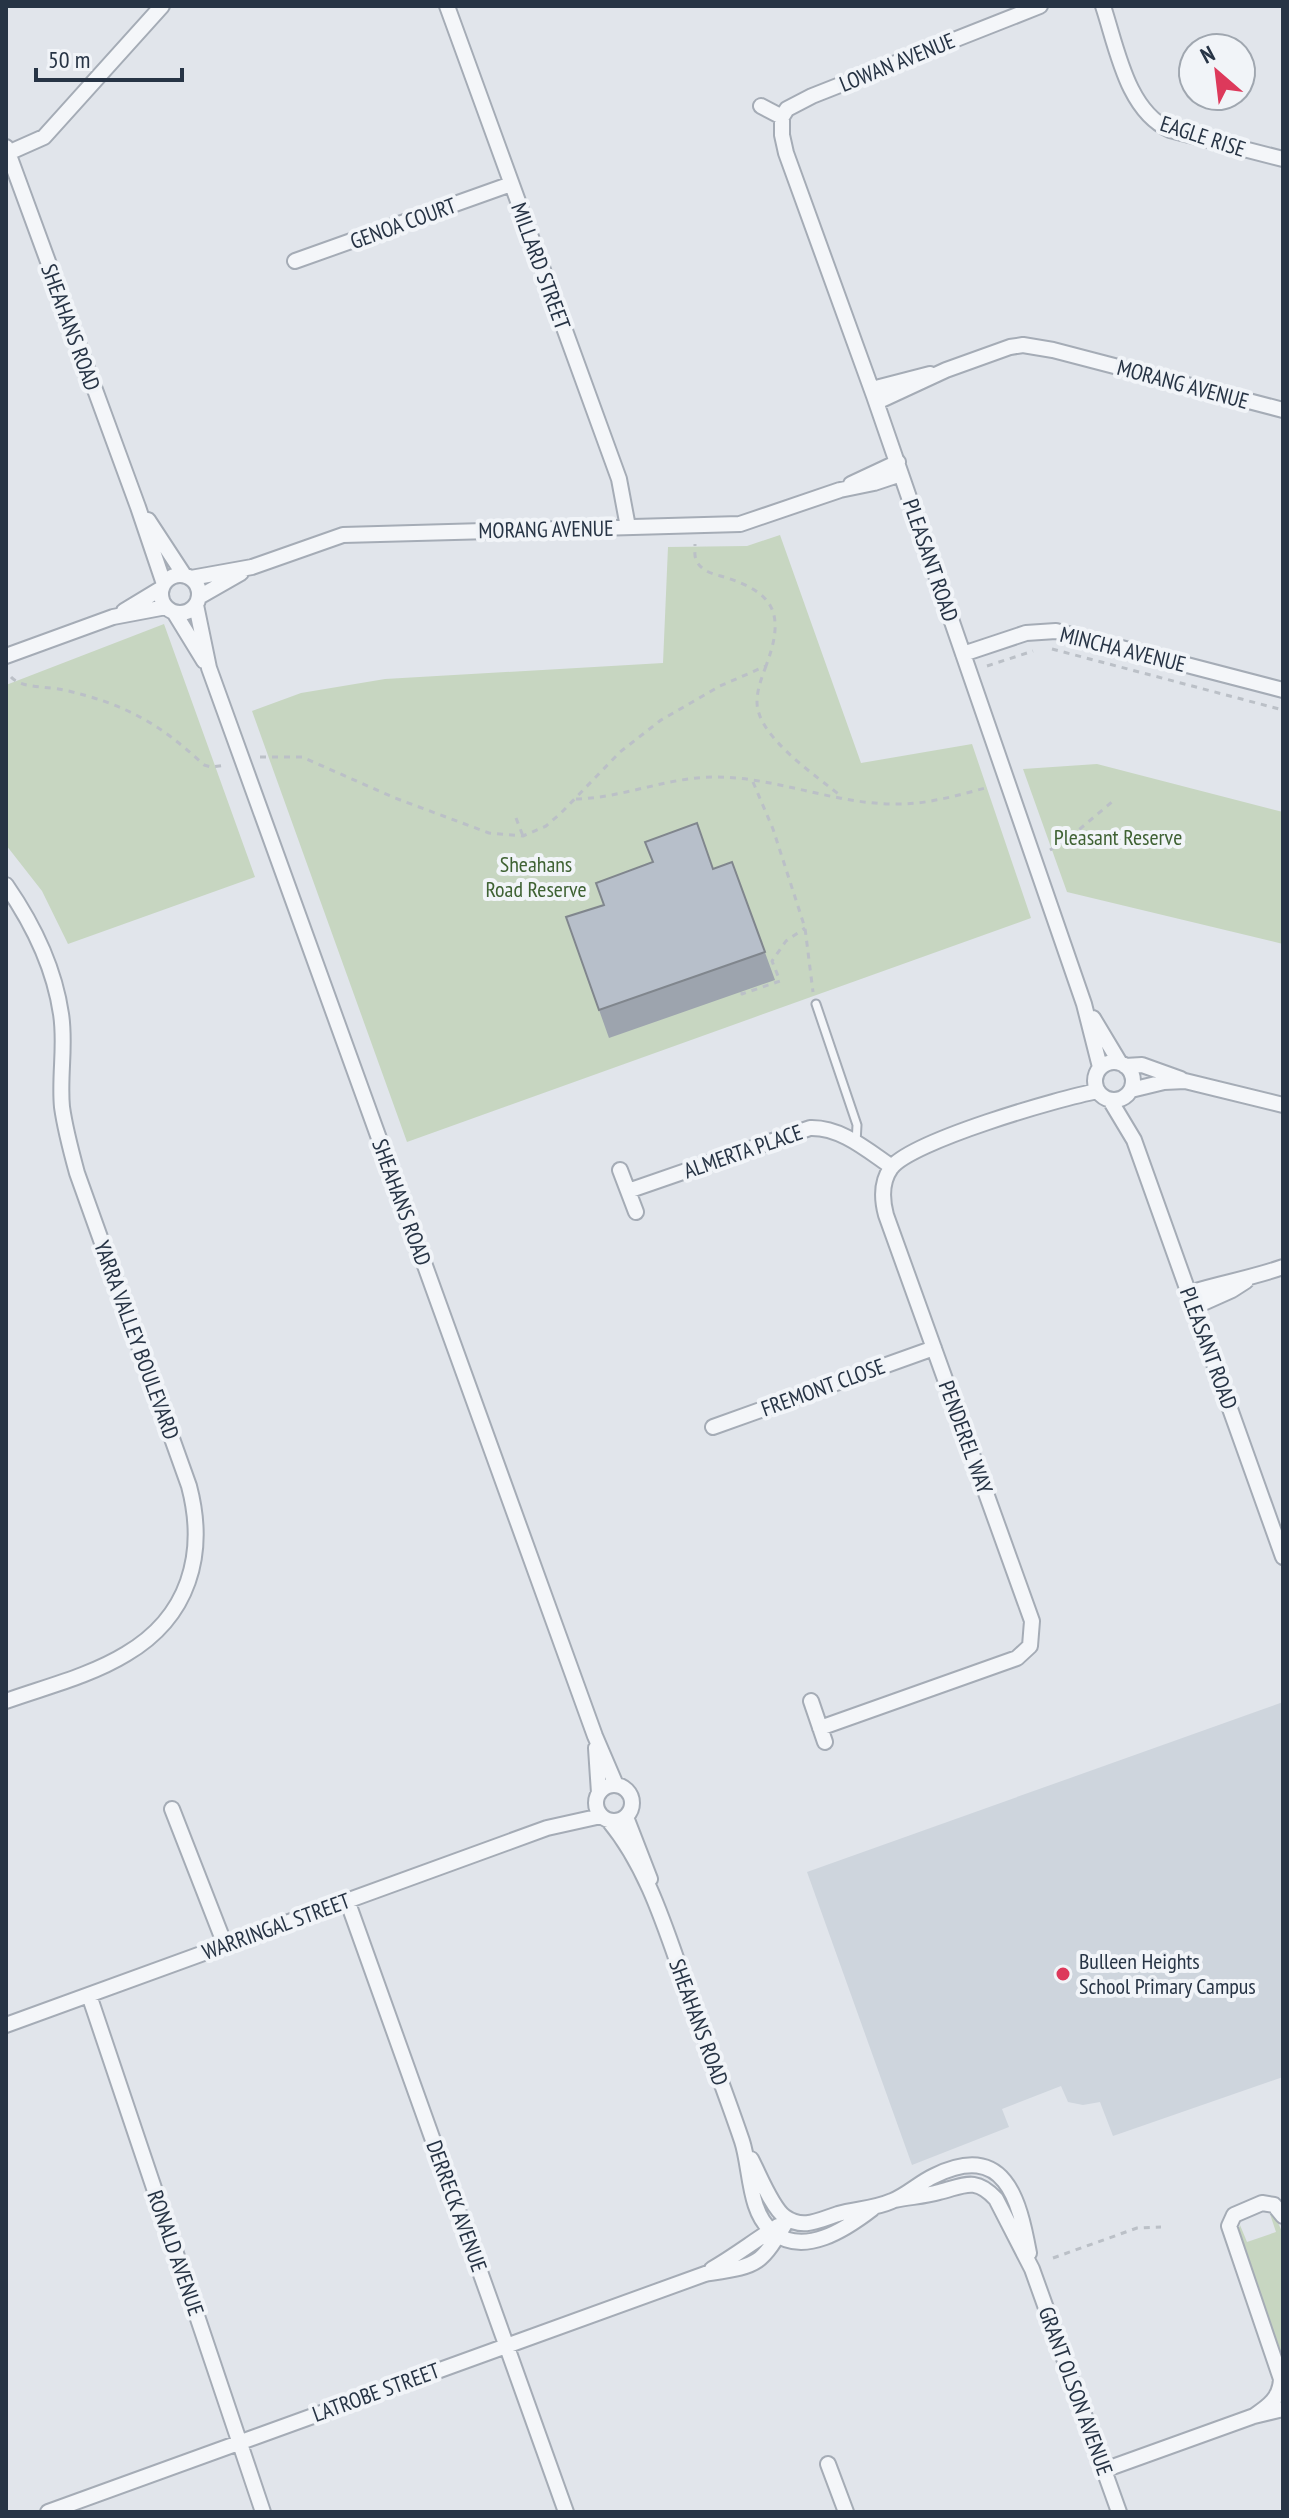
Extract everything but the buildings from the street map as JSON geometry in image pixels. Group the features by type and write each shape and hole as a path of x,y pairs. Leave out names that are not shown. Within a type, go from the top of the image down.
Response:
{"street":[{"path":"7,150 44,137 162,6"},
{"name":"MILLARD STREET","path":"447,6 619,479 628,527"},
{"name":"LOWAN AVENUE","path":"782,117 787,109 812,96 1040,6"},
{"name":"EAGLE RISE","path":"1103,6 1134,95 1146,115 1170,130 1283,159"},
{"path":"761,106 782,117"},
{"name":"PLEASANT ROAD","path":"782,117 780,125 786,153 900,468 1084,1004 1098,1071"},
{"name":"SHEAHANS ROAD","path":"7,150 138,507 163,586"},
{"name":"GENOA COURT","path":"295,261 511,184"},
{"name":"MORANG AVENUE","path":"874,396 903,379 946,370 1023,345 1283,410"},
{"name":"MORANG AVENUE","path":"188,577 252,567 343,535 740,524 840,490 874,483 900,468"},
{"name":"SHEAHANS ROAD","path":"138,507 188,577"},
{"name":"MORANG AVENUE","path":"198,601 252,567"},
{"path":"6,656 113,617 163,586 172,576 188,577 198,586 198,601 186,612 170,609 113,617"},
{"path":"163,586 161,598 170,609"},
{"name":"SHEAHANS ROAD","path":"198,601 209,668 595,1736 616,1785"},
{"name":"SHEAHANS ROAD","path":"170,609 209,668"},
{"name":"MINCHA AVENUE","path":"963,654 1026,633 1056,631 1283,690"},
{"name":"YARRA VALLEY BOULEVARD","path":"6,885 32,925 50,969 62,1017 62,1106 68,1141 189,1486 197,1524 193,1570 185,1591 158,1630 123,1656 7,1698"},
{"name":"PLEASANT ROAD","path":"1084,1004 1122,1064"},
{"path":"892,1167 913,1150 1040,1105 1109,1062 1142,1065 1185,1081"},
{"path":"1122,1064 1133,1079 1130,1092"},
{"path":"1098,1071 1104,1096"},
{"path":"1040,1105 1104,1096 1116,1100 1130,1092 1164,1082 1185,1081 1283,1105"},
{"name":"PLEASANT ROAD","path":"1130,1092 1134,1140"},
{"name":"PLEASANT ROAD","path":"1104,1096 1134,1140 1281,1544"},
{"name":"ALMERTA PLACE","path":"628,1191 810,1128 830,1129 892,1167"},
{"name":"PENDEREL WAY","path":"811,1701 823,1735 1017,1658 1030,1646 1032,1621 883,1203 885,1182 892,1167"},
{"path":"620,1170 636,1212"},
{"path":"1192,1300 1228,1281 1250,1278 1283,1267"},
{"name":"FREMONT CLOSE","path":"713,1427 934,1348"},
{"name":"SHEAHANS ROAD","path":"595,1736 601,1808 619,1832 654,1899"},
{"path":"616,1785 630,1795 632,1807 626,1817 615,1822 601,1808 604,1788 616,1785"},
{"name":"WARRINGAL STREET","path":"6,2025 601,1808"},
{"path":"172,1809 225,1945"},
{"name":"SHEAHANS ROAD","path":"626,1817 644,1858 654,1899 743,2145 756,2204 765,2224 774,2233"},
{"name":"DERRECK AVENUE","path":"347,1900 566,2512"},
{"name":"RONALD AVENUE","path":"89,1995 263,2512"},
{"name":"SHEAHANS ROAD","path":"743,2145 780,2213 788,2219"},
{"name":"GRANT OLSON AVENUE","path":"895,2200 934,2176 954,2168 972,2166 995,2172 1006,2181 1020,2207 1032,2269"},
{"name":"GRANT OLSON AVENUE","path":"895,2200 964,2184 976,2184 987,2189 996,2199 1032,2269 1119,2512"},
{"path":"788,2219 800,2224 815,2222 839,2214 872,2209 895,2200"},
{"path":"1254,2416 1278,2395 1281,2379 1229,2226 1239,2211 1262,2203 1274,2205 1283,2216"},
{"path":"774,2233 804,2241 820,2239 847,2227 872,2209"},
{"name":"LATROBE STREET","path":"48,2512 705,2274 756,2263 767,2253 774,2233 788,2219"},
{"path":"1104,2470 1254,2416 1283,2409"},
{"path":"828,2464 846,2512"}],"lane":[{"path":"816,1004 857,1125 856,1143"}],"path":[{"path":"695,544 698,563 708,572 748,585 768,602 776,627 757,703 762,720 777,741 843,798"},
{"path":"987,666 1043,647 1283,710"},
{"path":"11,677 17,683 82,694 139,716 157,725 211,767 220,767 241,758 302,757 395,798 478,829 503,836 523,836 546,826 620,752 661,720 711,691 766,666"},
{"path":"576,799 596,799 670,780 692,778 732,778 843,798 907,804 989,787"},
{"path":"753,782 773,829 805,928 816,1004"},
{"path":"1050,850 1113,801"},
{"path":"516,818 523,836"},
{"path":"742,992 780,981 772,961 786,941 805,928"},
{"path":"1053,2258 1137,2228 1161,2227"}],"shaded area":[{"name":"Bulleen Heights School Primary Campus","path":"1283,1702 1283,2077 1113,2136 1100,2102 1083,2105 1068,2102 1061,2086 1002,2109 1009,2127 912,2165 807,1872"}],"green space":[{"name":"Sheahans Road Reserve","path":"780,535 861,763 972,744 1031,918 407,1142 252,711 301,693 385,679 663,663 668,547 747,546"},
{"path":"164,624 255,877 68,944 42,891 6,845 6,685"},
{"name":"Pleasant Reserve","path":"1097,764 1283,812 1283,944 1067,892 1023,769"},
{"path":"1270,2214 1276,2218 1283,2234 1283,2361 1237,2234 1240,2225 1247,2242 1276,2232"}],"place":[{"name":"Bulleen Heights School Primary Campus","path":"1063,1974"}]}
